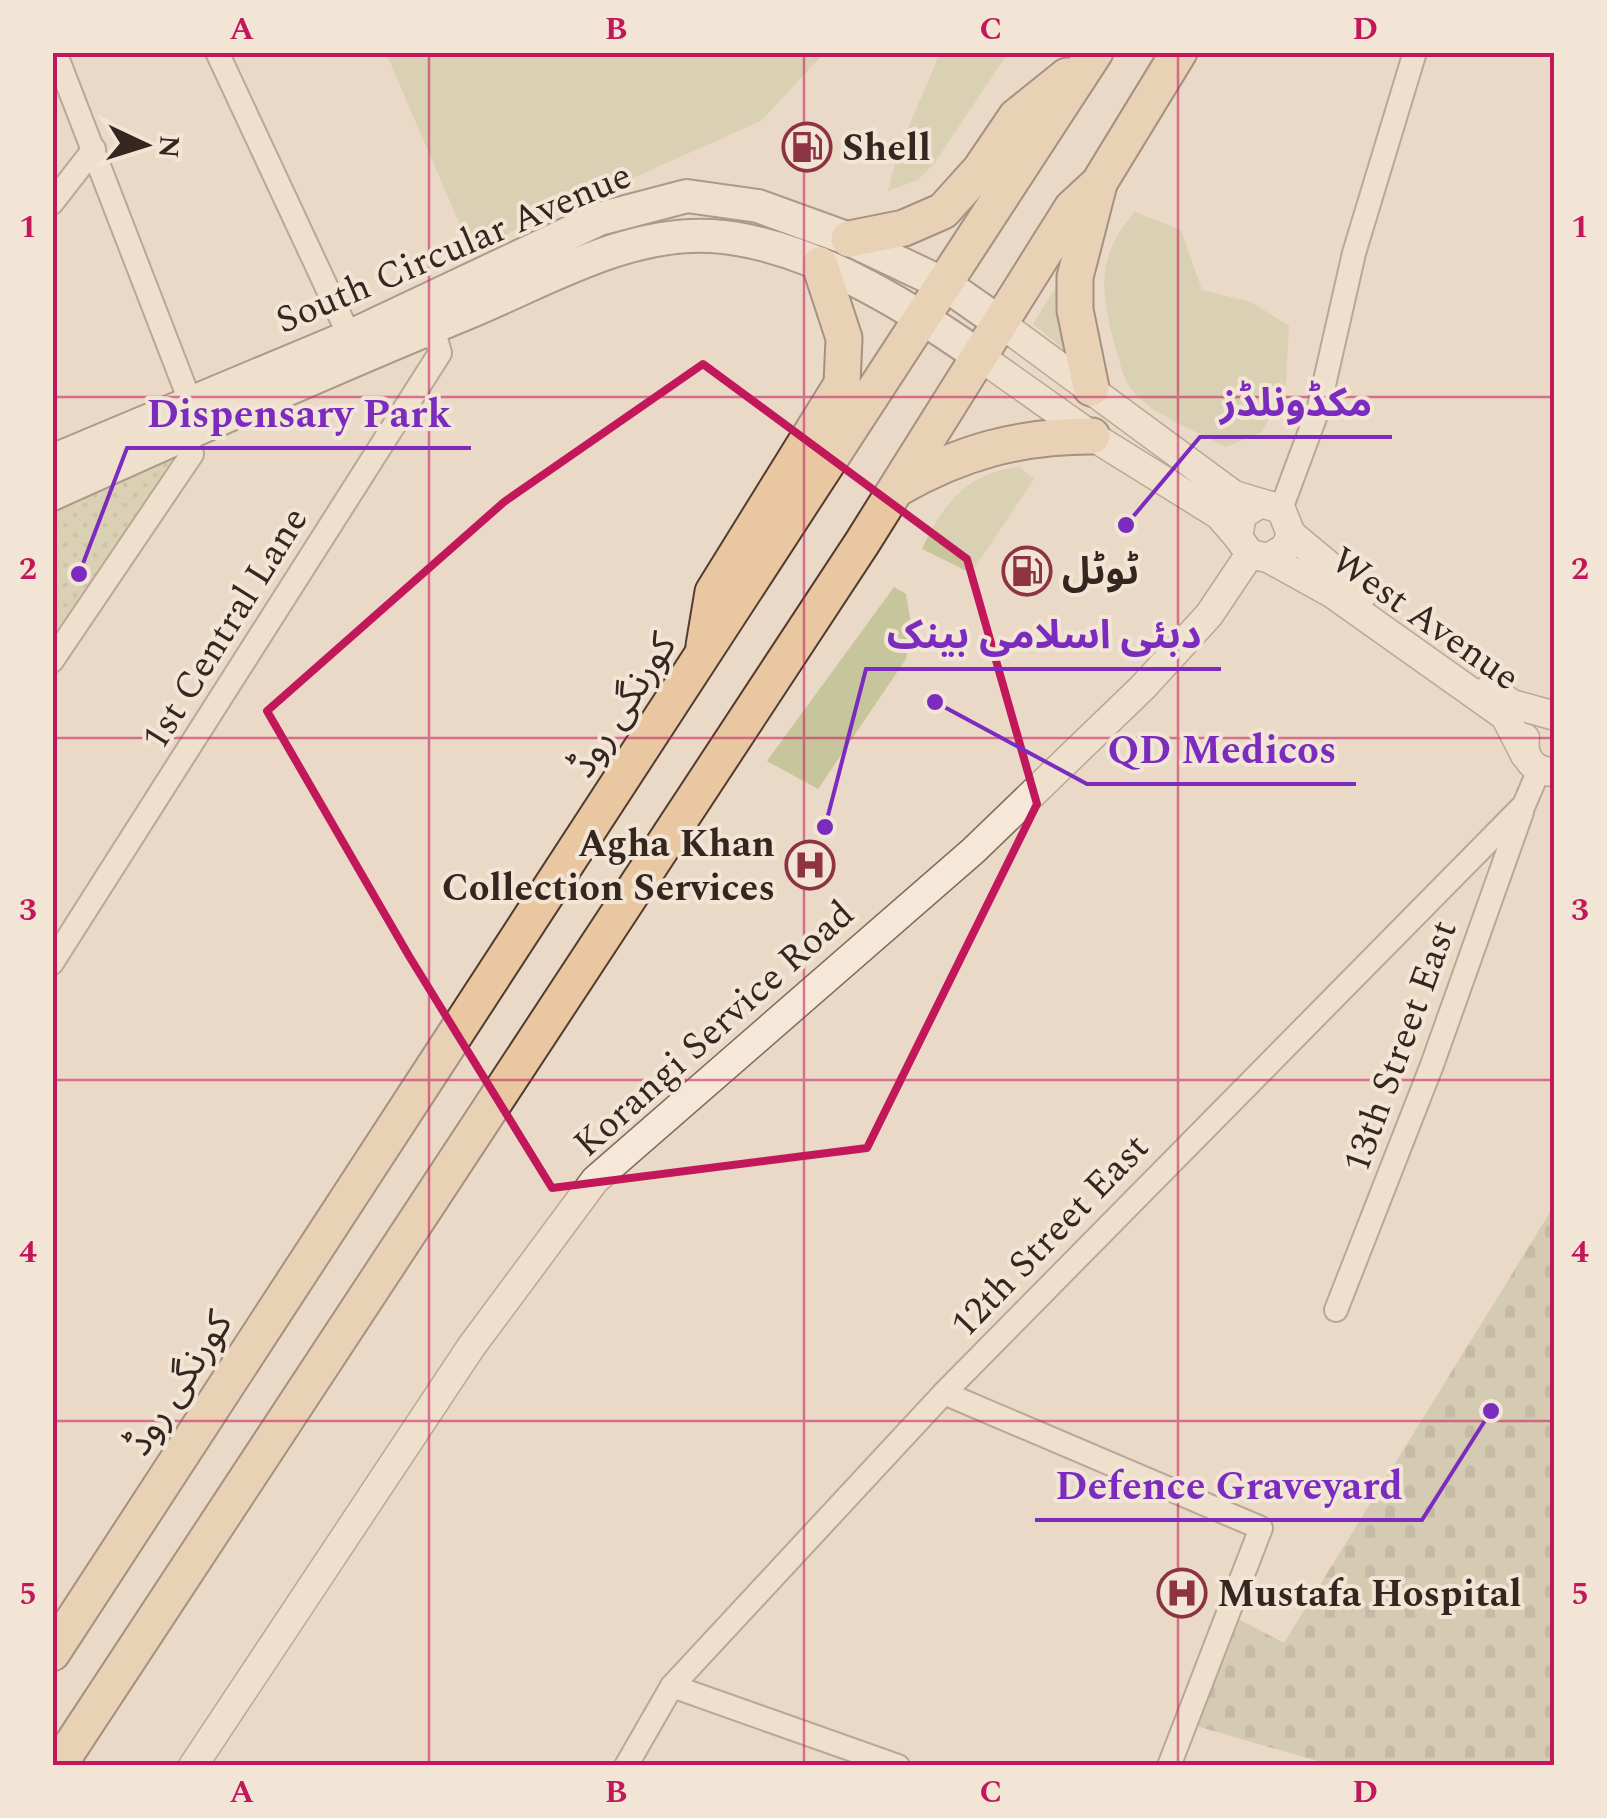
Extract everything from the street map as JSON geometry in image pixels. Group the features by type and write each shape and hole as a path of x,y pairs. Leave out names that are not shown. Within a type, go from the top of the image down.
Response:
{"main road":[{"path":"58,1766 897,488 1072,208 1099,183 1179,52"},
{"path":"848,239 904,228 943,211 980,170 1016,117 1095,54"},
{"name":"کورنگی روڈ","path":"52,1653 1095,54"},
{"path":"1091,388 1075,310 1075,277 1099,183"},
{"name":"South Circular Avenue","path":"52,494 184,434 599,219 686,196 758,206 848,239 946,284 999,322"},
{"name":"South Circular Avenue","path":"52,461 190,401 355,347 433,327 654,239 717,236 820,265 924,318 979,356"},
{"path":"701,662 713,592 842,384 844,338 820,265"},
{"path":"897,488 932,468 999,443 1092,436"}],"street":[{"path":"56,52 190,401"},
{"path":"218,52 355,347"},
{"path":"1278,516 1242,516 1252,550 1285,548 1278,516 1319,407 1354,253 1414,52"},
{"path":"52,204 94,149"},
{"name":"West Avenue","path":"999,322 1234,495 1278,516 1340,577 1512,704 1553,715"},
{"name":"1st Central Lane","path":"52,962 440,353 433,327"},
{"name":"West Avenue","path":"979,356 1092,436 1219,515 1252,550 1333,594 1505,716 1540,766"},
{"path":"52,661 192,454 184,434"},
{"name":"Korangi Service Road","path":"193,1766 471,1347 594,1180 973,851 1143,687 1209,614 1252,550"},
{"path":"1540,766 1526,733 1531,724 1553,715"},
{"name":"12th Street East","path":"626,1766 672,1686 944,1392 1524,805 1540,766"},
{"name":"13th Street East","path":"1336,1310 1432,1065 1524,805"},
{"path":"944,1392 1261,1528 1169,1766"},
{"path":"672,1686 898,1766"}],"highlighted area":[{"path":"703,364 967,559 1037,804 867,1148 552,1188 409,956 267,711 504,502"}],"shaded area":[{"path":"386,53 824,53 761,121 471,250"},
{"path":"940,53 1008,53 934,164 918,180 888,191 898,152"},
{"path":"1135,212 1181,230 1202,290 1251,302 1289,326 1286,384 1262,432 1226,447 1158,412 1129,386 1111,329 1104,277 1113,245"},
{"path":"1058,284 1069,353 1033,324"},
{"path":"183,438 188,454 53,651 53,497"},
{"path":"1019,467 1034,479 971,573 922,549 938,518 959,493 985,476"},
{"path":"894,587 906,594 911,624 906,659 818,789 767,761"}],"green space":[{"path":"1554,1206 1554,1765 1331,1765 1186,1723 1233,1616 1284,1643"}],"place":[{"name":"Shell","path":"807,147"},
{"name":"مکڈونلڈز","path":"1126,525"},
{"name":"ٹوٹل","path":"1027,571"},
{"name":"Dispensary Park","path":"79,574"},
{"name":"QD Medicos","path":"935,702"},
{"name":"دبئی اسلامی بینک","path":"825,827"},
{"name":"Agha Khan Collection Services","path":"810,865"},
{"name":"Defence Graveyard","path":"1491,1411"},
{"name":"Mustafa Hospital","path":"1182,1593"}]}
